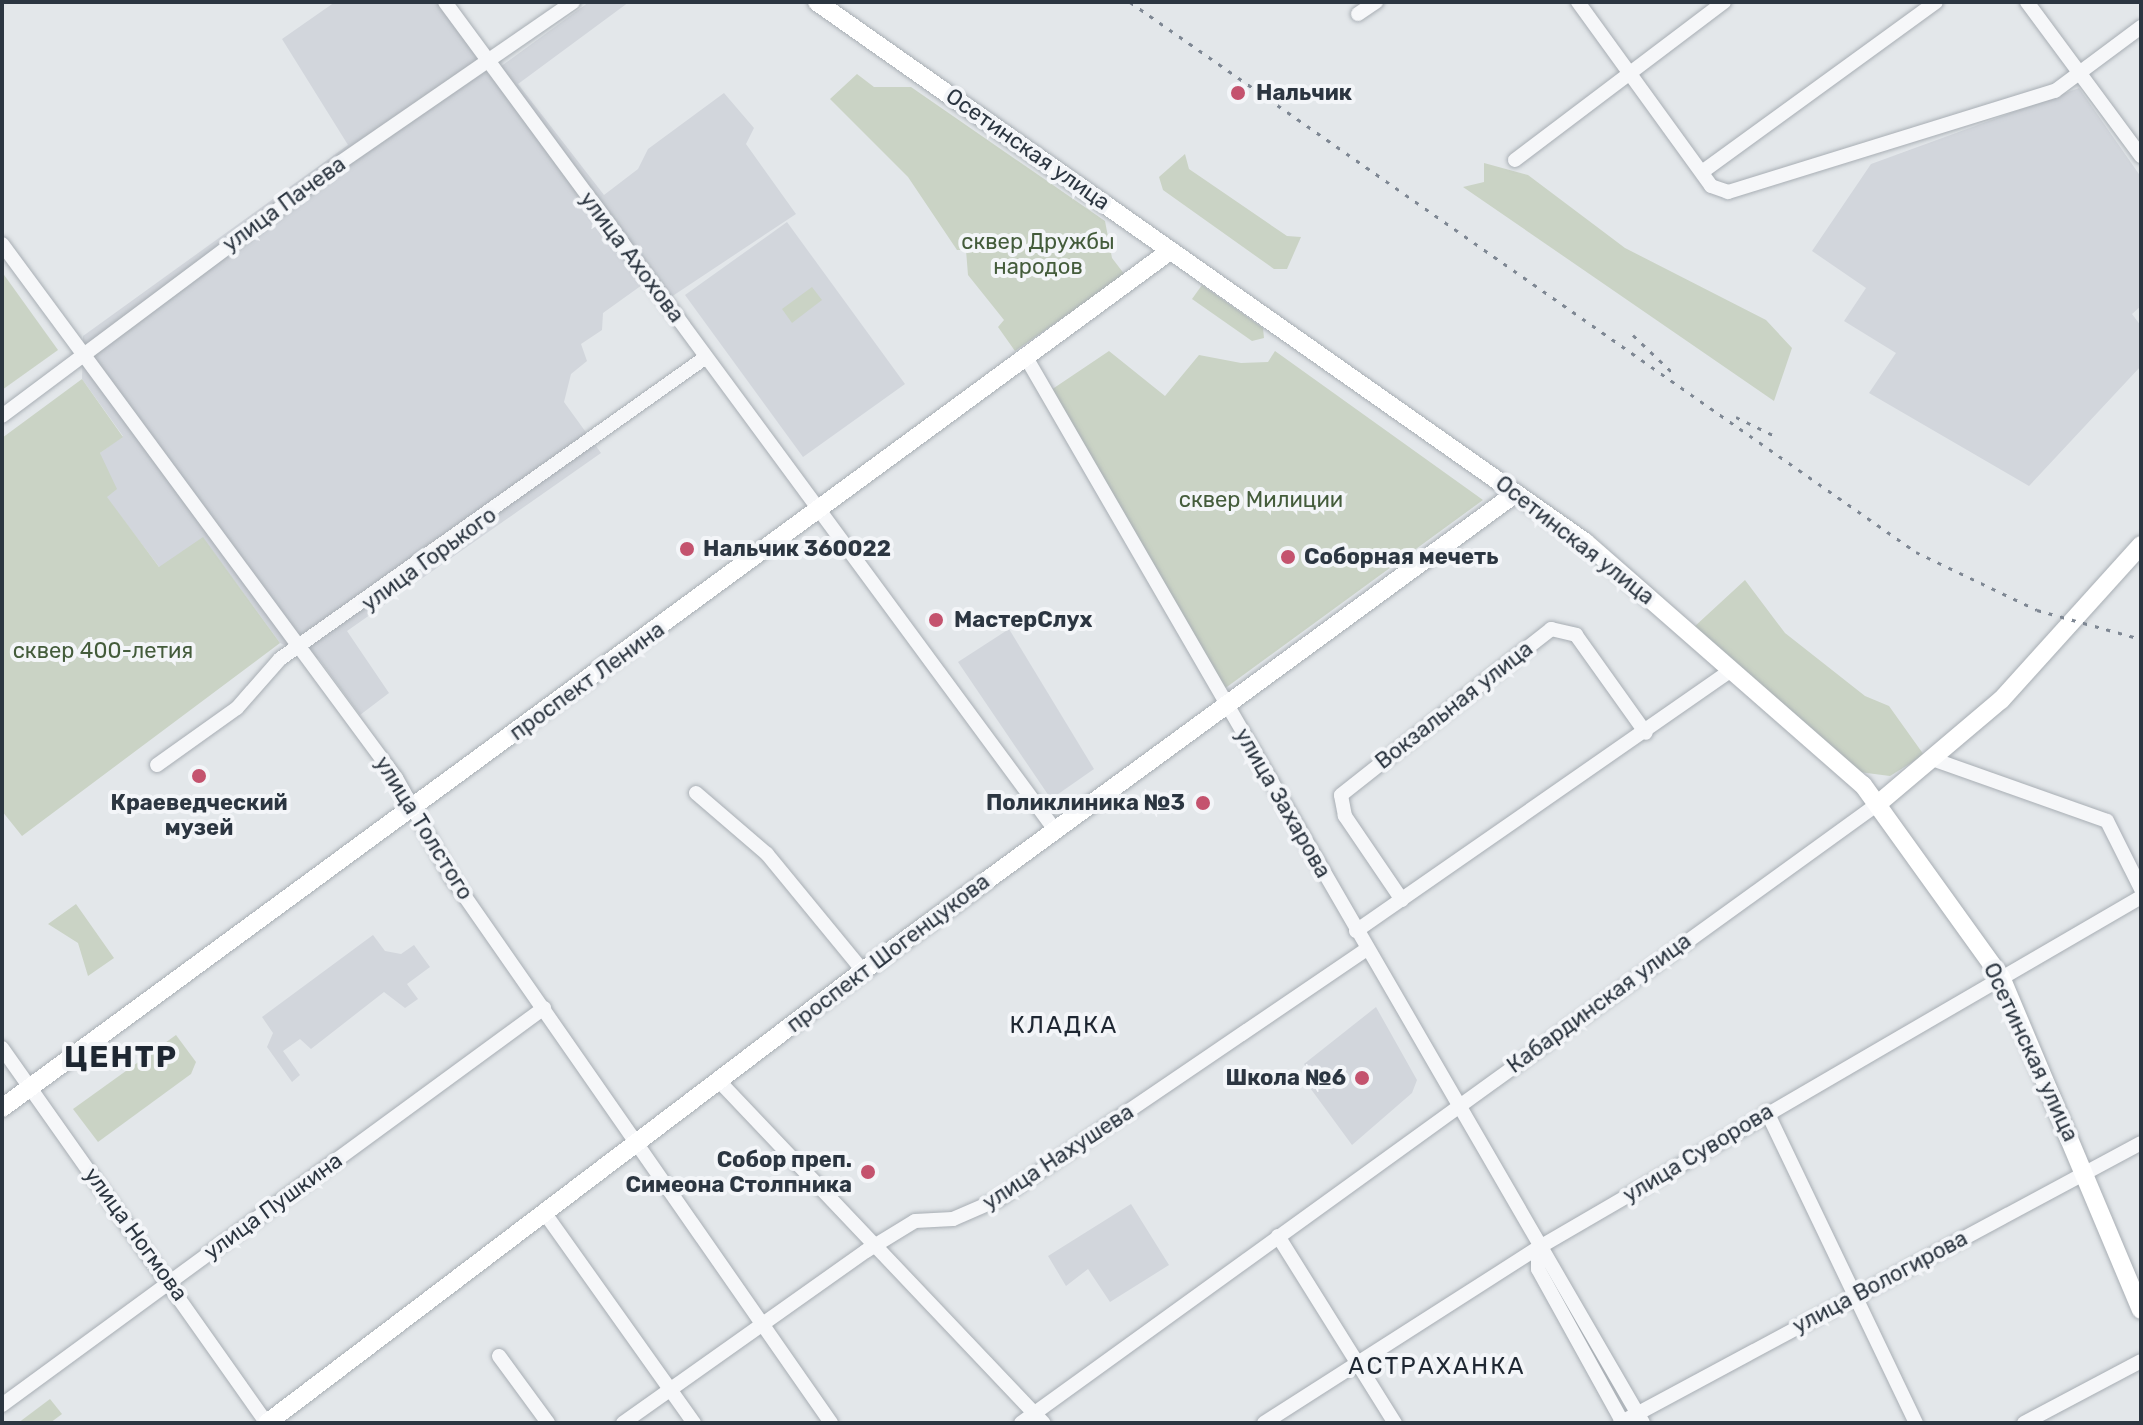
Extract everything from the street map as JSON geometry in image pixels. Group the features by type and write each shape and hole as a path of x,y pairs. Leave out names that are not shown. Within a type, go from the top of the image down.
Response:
{"main road":[{"name":"Осетинская улица","path":"817,2 1620,569 1879,803 2001,977 2087,1173 2141,1310"},
{"name":"проспект Ленина","path":"2,1108 820,511 1170,251"},
{"name":"проспект Шогенцукова","path":"267,1423 863,971 1516,493"},
{"name":"Кабардинская улица","path":"1879,803 1935,760 2001,700 2141,545"}],"street":[{"name":"улица Ахохова","path":"445,2 1055,830"},
{"name":"улица Пачева","path":"2,416 486,59 573,2"},
{"path":"1358,14 1376,2"},
{"path":"1578,2 1702,172 1720,191 1750,188 2055,91 2141,27"},
{"path":"1515,160 1724,2"},
{"path":"1702,172 1936,2"},
{"path":"2027,2 2141,156"},
{"name":"улица Толстого","path":"2,244 301,651 544,1008 638,1140 760,1325 831,1423"},
{"name":"улица Горького","path":"157,765 237,708 280,659 301,651 706,357"},
{"name":"улица Захарова","path":"1027,359 1538,1248 1640,1418"},
{"name":"Вокзальная улица","path":"1402,900 1345,816 1341,795 1551,629 1576,635 1646,733"},
{"path":"1356,931 1646,733 1732,670"},
{"path":"1935,760 2107,821 2141,889"},
{"path":"696,793 767,854 863,971"},
{"name":"Кабардинская улица","path":"1032,1420 1456,1106 1879,803"},
{"name":"улица Суворова","path":"1264,1423 1538,1248 2141,897"},
{"name":"улица Нахушева","path":"623,1423 760,1325 915,1221 953,1219 999,1199 1366,950"},
{"name":"улица Пушкина","path":"2,1405 544,1008"},
{"name":"улица Ногмова","path":"2,1048 170,1281 267,1423"},
{"path":"718,1080 876,1247 1032,1420"},
{"path":"1767,1112 1916,1423"},
{"name":"улица Вологирова","path":"1622,1423 1640,1418 1855,1295 2141,1143"},
{"path":"544,1212 694,1423"},
{"path":"1278,1236 1395,1423"},
{"name":"улица Захарова","path":"1538,1248 1538,1269 1622,1423"},
{"path":"499,1356 548,1423"},
{"path":"2024,1423 2141,1361"}],"shaded area":[{"path":"335,2 438,2 489,75 589,2 629,2 518,84 604,195 638,169 648,149 724,93 754,128 746,144 796,214 665,301 649,280 603,313 602,330 581,344 587,361 571,374 564,402 601,453 347,631 389,693 360,715 319,659 280,643 203,538 160,568 106,497 100,453 123,436 82,379 83,336 348,145 282,39"},
{"path":"2079,88 2141,177 2141,306 2132,314 2141,326 2141,366 2029,486 1869,393 1896,353 1844,321 1866,288 1812,251 1871,164"},
{"path":"787,222 905,384 803,457 685,295"},
{"path":"1009,629 1094,769 1051,799 958,662"},
{"path":"373,935 385,951 401,954 414,945 430,967 407,984 418,999 405,1008 384,992 311,1049 300,1039 283,1051 300,1075 292,1082 267,1047 273,1033 262,1017"},
{"name":"Школа №6","path":"1376,1007 1417,1080 1412,1093 1352,1145 1305,1081 1312,1075 1304,1064"},
{"path":"1131,1204 1169,1265 1110,1302 1088,1269 1066,1286 1048,1256"}],"green space":[{"name":"сквер Дружбы народов","path":"857,74 874,87 911,87 1105,221 1112,258 1125,275 1015,351 998,327 1004,320 968,275 966,250 957,250 908,177 830,99"},
{"path":"1185,154 1189,169 1287,236 1301,237 1287,269 1274,269 1163,190 1159,177"},
{"path":"1484,163 1528,175 1625,248 1766,320 1792,348 1774,401 1463,187 1484,182"},
{"path":"2,272 58,350 2,390"},
{"path":"1202,285 1263,328 1264,338 1252,341 1192,299"},
{"path":"812,287 822,300 792,323 782,309"},
{"name":"сквер Милиции","path":"1109,351 1165,396 1199,355 1241,363 1268,362 1275,351 1483,500 1220,692 1051,390"},
{"name":"сквер 400-летия","path":"82,379 123,437 100,453 117,489 107,497 159,567 203,537 280,643 22,836 2,811 2,438"},
{"path":"1745,580 1785,633 1865,696 1889,706 1924,755 1890,776 1859,772 1694,627"},
{"path":"76,904 114,958 88,976 78,943 48,924"},
{"path":"176,1035 196,1062 191,1074 98,1142 73,1109"},
{"path":"50,1399 62,1414 50,1423 18,1423"}],"railway":[{"path":"1130,2 1916,552 2037,610 2141,639"},
{"path":"1633,335 1675,375"},
{"path":"1736,417 1775,436"}],"place":[{"name":"Нальчик","path":"1238,93"},
{"name":"Нальчик 360022","path":"687,549"},
{"name":"Соборная мечеть","path":"1288,557"},
{"name":"МастерСлух","path":"936,620"},
{"name":"Краеведческий музей","path":"199,776"},
{"name":"Поликлиника №3","path":"1203,803"},
{"name":"Школа №6","path":"1362,1078"},
{"name":"Собор преп. Симеона Столпника","path":"868,1172"}],"district":[{"name":"КЛАДКА","path":"1064,1026"},
{"name":"ЦЕНТР","path":"121,1057"},
{"name":"АСТРАХАНКА","path":"1437,1367"}]}
